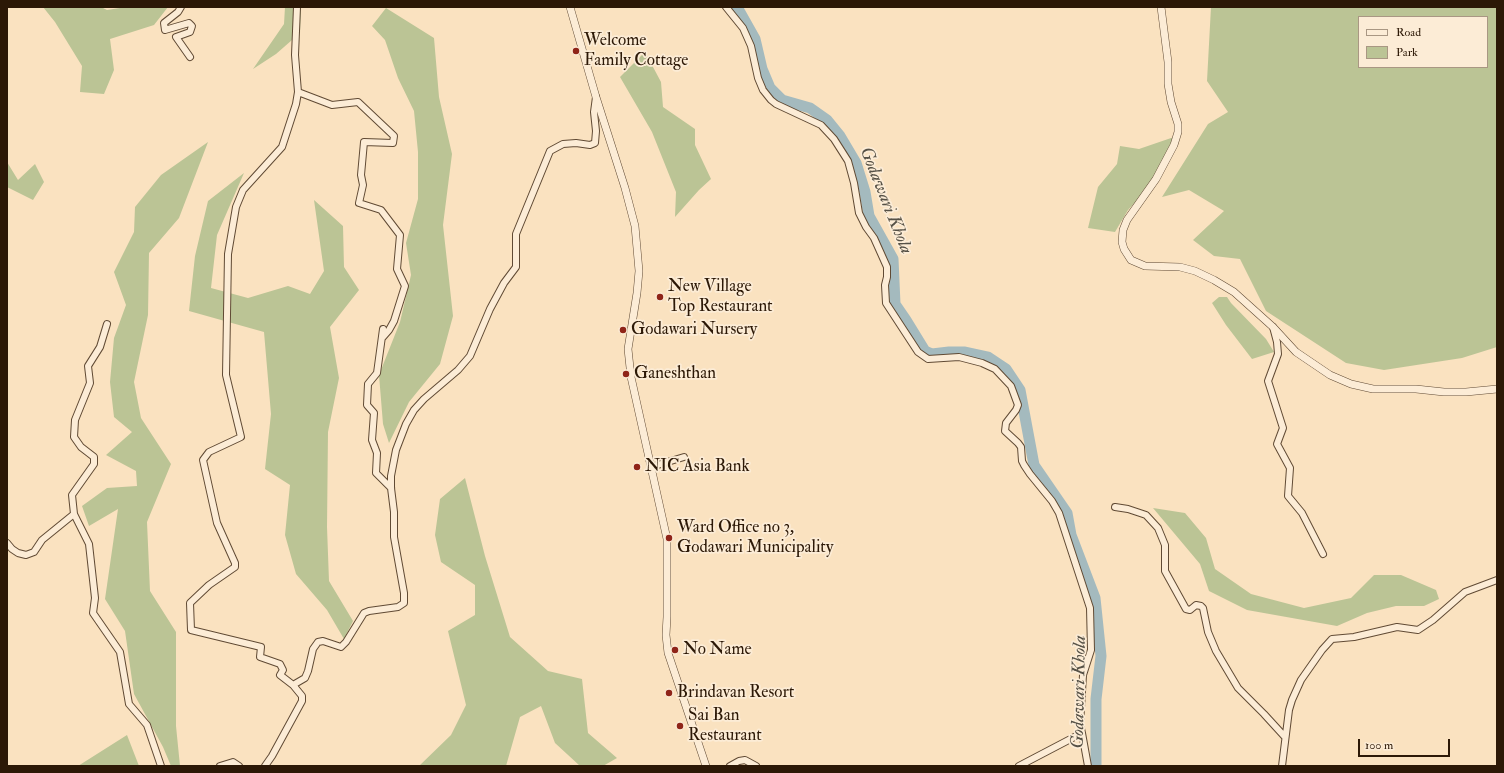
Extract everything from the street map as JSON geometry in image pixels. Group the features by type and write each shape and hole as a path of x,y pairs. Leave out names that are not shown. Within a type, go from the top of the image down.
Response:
{"street":[{"path":"181,7 178,12 164,23 165,30 189,23 192,26 190,32 176,37 190,57"},
{"path":"265,766 302,701 302,696 293,684 280,675 282,670 280,664 260,657 261,647 191,630 190,603 209,585 235,566 217,523 203,460 209,452 241,437 226,375 228,254 236,207 243,190 282,147 298,92 295,55 297,7"},
{"path":"570,7 596,97 625,188 635,226 639,271 628,349 631,378 667,538 666,635 668,653 706,766"},
{"path":"726,7 743,28 763,90 776,104 821,126 834,139 848,161 854,183 859,213 866,228 874,238 887,268 885,285 886,302 918,352 928,359 959,357 982,363 996,369 1011,386 1018,405 1006,423 1005,431 1021,447 1024,466 1052,500 1059,513 1090,608 1091,650 1083,675 1080,724 1088,766"},
{"path":"1161,7 1168,62 1168,84 1171,102 1178,124 1178,132 1174,145 1156,179 1126,220 1122,242 1124,249 1131,260 1145,266 1180,267 1195,271 1214,280 1234,292 1273,327 1296,352 1330,375 1351,384 1373,389 1416,389 1451,392 1497,389"},
{"path":"298,92 332,105 358,102 394,136 393,143 364,142 362,175 363,185 359,203 381,210 400,235 398,269 405,286 394,320 389,330 382,338"},
{"path":"293,684 306,678 313,649 318,642 323,641 341,647 346,642 364,614 369,611 398,607 404,603 404,593 394,537 394,512 391,488 391,476 396,450 406,424 414,410 424,399 458,370 470,356 490,309 504,283 516,267 516,234 550,151 563,144 576,143 590,145 595,143 596,131 594,112 596,97"},
{"path":"108,324 100,347 88,366 90,383 75,420 74,437 81,447 94,457 94,464 72,495 74,514 89,544 95,598 93,613 120,652 129,704 147,725 161,766"},
{"path":"1273,327 1277,342 1278,354 1268,381 1283,428 1277,444 1290,468 1288,496 1302,513 1323,554"},
{"path":"383,329 377,373 368,384 367,405 374,413 372,440 377,453 376,473 391,488"},
{"path":"651,467 684,457"},
{"path":"1115,507 1128,508 1146,515 1158,528 1165,545 1165,571 1186,609 1190,610 1196,606 1201,606 1203,608 1208,632 1216,651 1238,688 1285,737"},
{"path":"7,543 18,553 26,555 34,552 42,540 74,514"},
{"path":"1282,766 1289,710 1301,680 1322,650 1332,639 1354,637 1397,627 1418,630 1447,609 1465,592 1497,580"},
{"path":"1019,766 1082,733"},
{"path":"730,766 744,760 756,766"},
{"path":"220,766 233,762 238,766"}],"green space":[{"path":"43,7 101,7 107,10 126,7 168,7 154,25 110,39 114,70 104,94 80,92 82,66 55,22"},
{"path":"285,7 301,7 300,33 276,54 253,69 284,24"},
{"path":"1211,7 1497,7 1497,347 1462,358 1384,370 1346,363 1266,311 1240,259 1214,256 1193,240 1224,211 1189,190 1162,197 1208,124 1228,112 1207,81"},
{"path":"386,8 434,38 439,97 452,154 443,225 453,316 440,364 409,402 389,443 383,424 379,375 400,322 411,275 406,243 418,199 418,152 414,111 398,78 385,40 372,26"},
{"path":"645,52 661,82 663,107 695,129 695,145 711,179 675,217 676,192 652,132 620,77"},
{"path":"1174,137 1152,184 1128,210 1115,232 1088,228 1098,187 1117,164 1120,146 1139,149"},
{"path":"208,142 179,218 149,253 148,315 134,382 141,418 171,464 147,522 150,591 176,632 176,726 180,766 171,766 163,747 134,694 125,631 105,599 118,509 89,526 82,506 107,488 137,486 136,471 106,455 132,432 114,417 110,382 114,338 126,305 114,272 134,232 135,207 161,175"},
{"path":"7,162 18,180 35,164 44,182 33,200 7,187"},
{"path":"244,173 217,235 211,288 248,298 288,286 310,294 324,271 314,200 343,226 344,267 359,290 330,327 339,378 328,432 327,527 329,581 353,621 344,639 327,610 296,574 285,535 290,485 265,469 271,414 264,332 189,311 195,256 208,201"},
{"path":"1219,297 1227,297 1266,339 1274,352 1252,359 1226,325 1212,303"},
{"path":"465,478 485,556 510,637 548,671 582,679 588,733 617,758 603,766 580,766 555,743 541,706 520,717 506,766 419,766 451,735 466,705 448,631 475,615 475,585 441,562 435,535 440,499"},
{"path":"1153,508 1185,513 1206,538 1215,569 1251,594 1304,608 1351,598 1374,575 1401,575 1436,590 1439,599 1424,606 1396,606 1367,613 1337,626 1247,610 1209,591 1200,564"},
{"path":"127,735 139,766 78,766"}],"waterway":[{"name":"Godawari Khola","path":"737,7 755,39 762,69 770,88 782,100 810,108 827,120 840,136 856,163 865,192 869,216 893,259 895,304 925,351 932,354 965,352 988,357 1006,369 1020,390 1034,465 1067,513 1071,535 1095,598 1101,656 1096,699 1096,766"}],"place":[{"name":"Welcome Family Cottage","path":"576,51"},
{"name":"New Village Top Restaurant","path":"660,297"},
{"name":"Godawari Nursery","path":"623,330"},
{"name":"Ganeshthan","path":"626,374"},
{"name":"NIC Asia Bank","path":"637,467"},
{"name":"Ward Office no 3, Godawari Municipality","path":"669,538"},
{"name":"No Name","path":"675,650"},
{"name":"Brindavan Resort","path":"669,693"},
{"name":"Sai Ban Restaurant","path":"680,726"}]}
